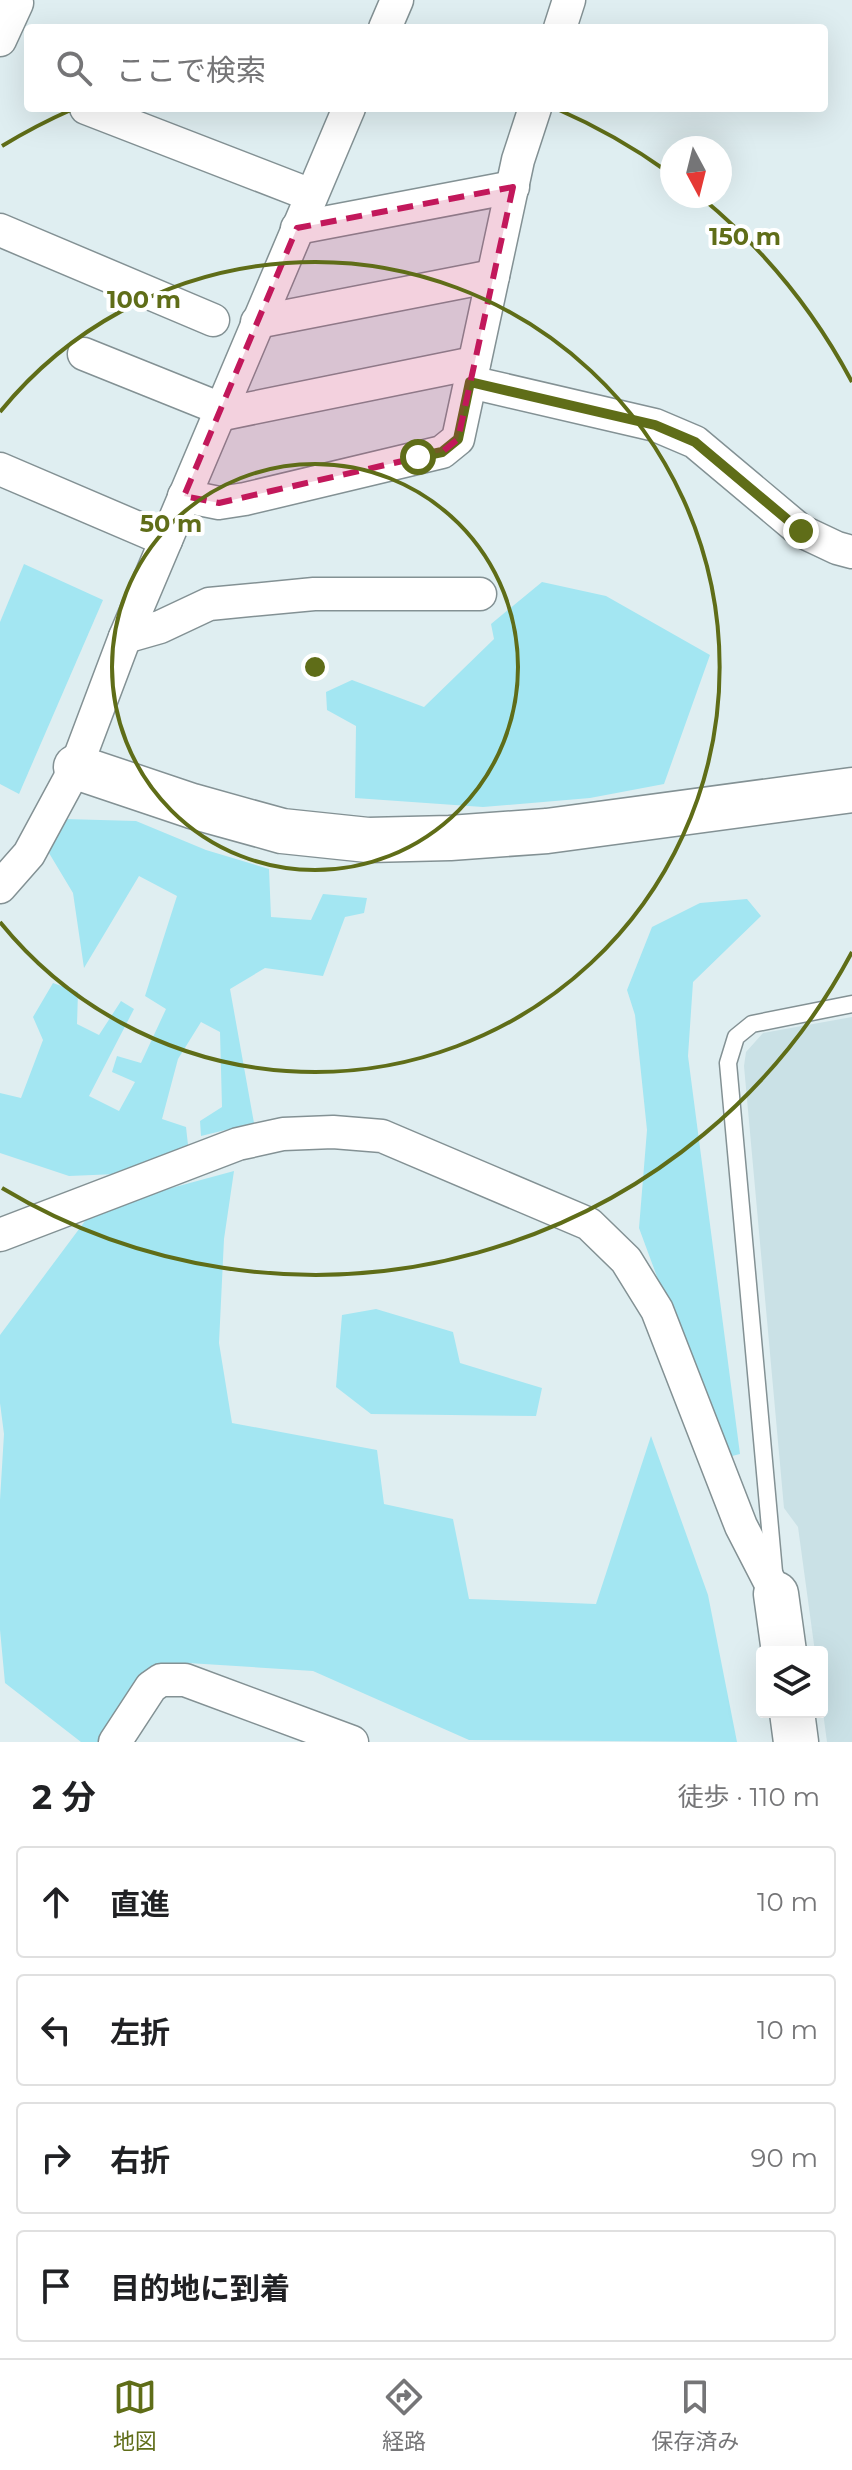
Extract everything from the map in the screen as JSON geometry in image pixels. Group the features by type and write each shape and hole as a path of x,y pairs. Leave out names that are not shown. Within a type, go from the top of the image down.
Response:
{"street":[{"path":"0,40 17,3 8,0"},
{"path":"387,24 397,0"},
{"path":"561,24 569,0"},
{"path":"96,112 311,195"},
{"path":"0,887 29,854 76,767 125,637 347,112"},
{"path":"184,496 219,503 245,499 442,452 458,439 513,187 534,112"},
{"path":"297,228 513,187"},
{"path":"0,230 213,320"},
{"path":"257,322 493,276"},
{"path":"84,354 219,412 472,372 655,425 695,442 801,531 847,542"},
{"path":"0,469 166,540"},
{"path":"125,637 160,627 209,604 314,594 480,594"},
{"path":"76,767 192,806 282,831 368,840 547,831 852,790"},
{"path":"0,1235 238,1144 283,1134 333,1132 382,1136 589,1224 626,1260 657,1310 741,1526 776,1594 783,1646"},
{"path":"115,1742 151,1687 161,1680 185,1680 352,1742"},
{"path":"793,1718 796,1742"}],"lane":[{"path":"776,1594 728,1063 736,1037 752,1024 852,1004"}],"highlighted area":[{"path":"513,187 458,439 442,452 219,503 184,496 297,228"}],"shaded area":[{"path":"24,564 103,600 19,794 0,784 0,622"},
{"path":"542,582 606,596 710,655 664,784 590,798 483,807 355,798 356,726 327,710 326,692 352,680 424,707 494,639 491,624"},
{"path":"65,819 136,821 206,850 269,869 271,917 311,920 323,894 367,898 364,913 345,917 323,976 265,968 230,989 254,1123 201,1136 200,1121 222,1107 220,1032 201,1022 178,1059 162,1119 186,1127 188,1145 117,1174 69,1176 0,1153 0,1093 21,1098 43,1040 33,1017 53,983 78,992 77,1024 99,1035 121,1001 134,1009 89,1096 119,1111 135,1082 112,1072 117,1056 141,1063 166,1009 145,996 177,896 139,876 84,968 73,893 49,853"},
{"path":"747,899 761,916 693,982 688,1056 740,1454 724,1458 639,1228 647,1130 635,1015 627,990 652,927 700,903"},
{"path":"852,1017 852,1742 827,1742 824,1718 828,1718 828,1646 814,1646 798,1527 784,1508 744,1066 746,1052 763,1033"},
{"path":"234,1171 224,1239 219,1343 232,1423 377,1450 384,1504 453,1519 469,1599 596,1604 651,1436 708,1595 737,1742 469,1740 313,1671 188,1663 113,1742 81,1742 5,1683 0,1630 0,1500 4,1434 0,1403 0,1335 94,1209"},
{"path":"376,1309 453,1332 460,1363 542,1388 536,1416 371,1414 336,1387 342,1315"}],"route":[{"path":"418,457 442,452 458,439 470,382 655,425 695,442 801,531"}]}
